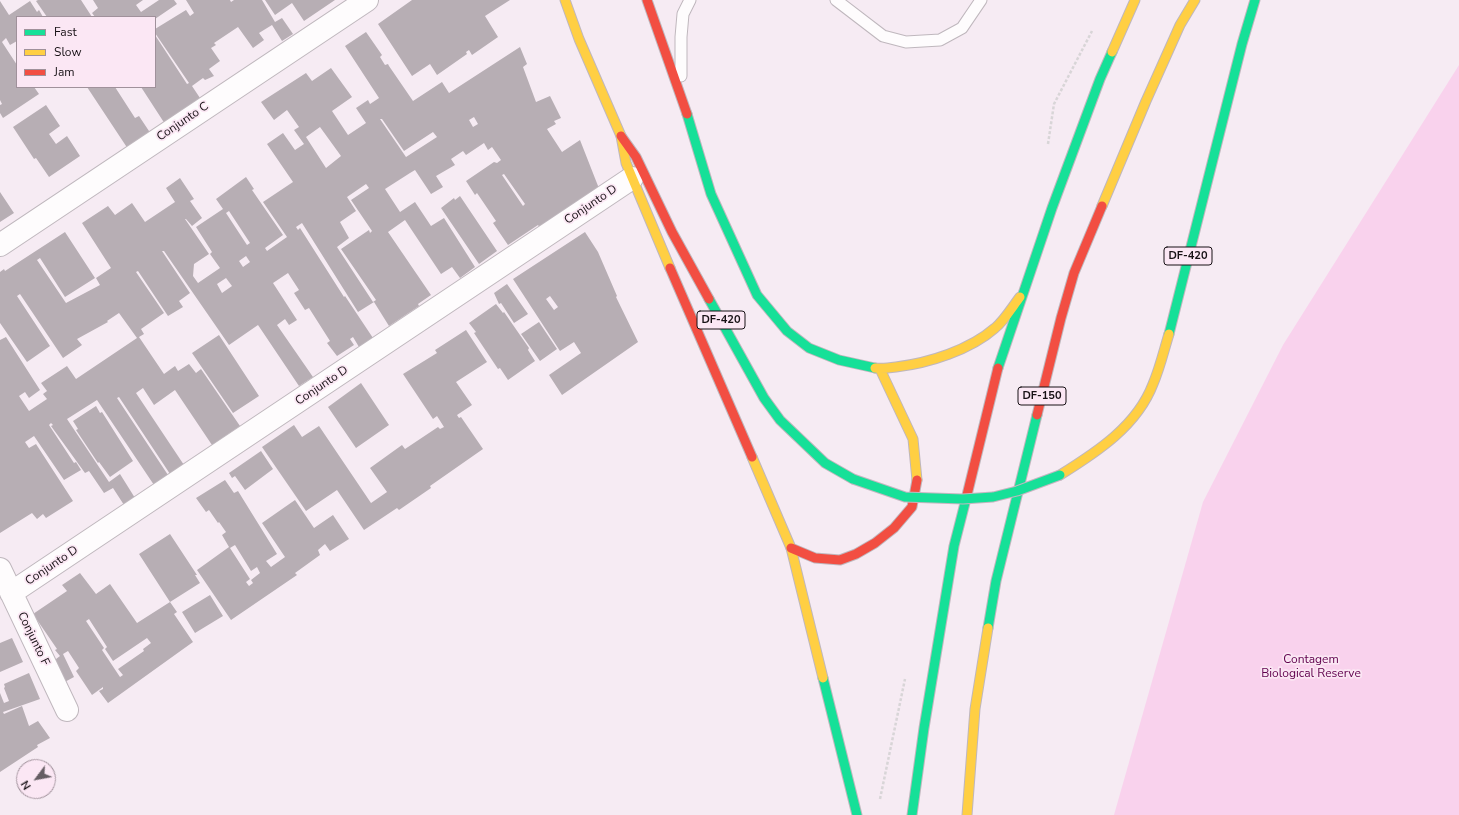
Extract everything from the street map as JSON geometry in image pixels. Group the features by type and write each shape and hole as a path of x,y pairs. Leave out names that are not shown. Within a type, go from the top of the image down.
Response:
{"main road":[{"name":"DF-420","path":"565,0 579,38 621,136 636,157 672,232 764,398 780,420 825,463 853,479 905,497 962,499 993,497 1060,475 1094,454 1121,431 1139,410 1153,384 1165,348 1242,44 1255,0"},
{"path":"647,0 682,97 711,194 758,295 786,331 809,348 839,360 880,369 904,366 933,360 969,345 996,328 1025,291"},
{"path":"912,815 924,728 954,546 1001,358 1052,208 1086,116 1100,79 1135,0"},
{"name":"DF-150","path":"967,815 975,709 996,581 1061,318 1074,273 1146,101 1180,25 1195,0"},
{"name":"DF-420","path":"621,136 623,152 632,178"},
{"path":"632,178 654,233 791,548 856,815"},
{"path":"791,548 815,558 840,560 856,554 875,543 894,528 912,507 917,480 913,439 880,369"}],"street":[{"name":"Conjunto C","path":"0,245 367,0"},
{"name":"Conjunto D","path":"11,593 632,178"},
{"name":"Conjunto F","path":"0,569 67,710"}],"lane":[{"path":"682,97 681,37 683,14 690,0"},
{"path":"836,0 883,36 906,42 940,40 962,28 981,0"}],"green space":[{"name":"Contagem Biological Reserve","path":"1459,65 1459,815 1114,815 1203,502 1283,345"}],"building":[{"path":"81,0 91,16 46,16 36,1"},
{"path":"93,0 143,0 136,5 141,12 159,0 174,0 177,4 156,18 156,16 94,16 92,13 98,8"},
{"path":"186,0 230,0 231,2 234,0 262,0 275,22 282,18 293,34 282,41 272,25 259,33 264,40 253,48 238,27 214,43 216,45 211,48 220,61 209,69 214,76 205,80 203,78 192,86 200,98 165,124 142,88 156,88 156,37 187,84 189,83 156,34 156,28 186,10 190,16 194,13"},
{"path":"265,0 335,0 304,21 292,3 275,15"},
{"path":"412,0 510,0 485,16 498,37 472,55 469,50 466,52 467,54 437,75 430,64 412,76 378,24"},
{"path":"0,1 9,15 30,1 37,12 39,10 42,16 16,16 16,42 10,45 6,38 2,42 16,63 16,88 35,88 39,94 3,118 0,113 0,105 2,104 0,100"},
{"path":"366,32 382,55 380,57 385,65 388,64 413,101 442,82 449,93 520,47 527,64 523,67 536,102 550,96 561,118 554,121 556,124 547,129 562,152 580,140 600,191 540,228 538,225 508,245 493,223 496,221 477,193 475,195 466,181 494,162 497,163 501,160 492,147 488,150 484,143 466,155 463,151 451,159 455,165 436,176 443,187 431,194 415,170 410,173 385,189 400,212 415,202 431,226 444,218 475,267 460,278 452,267 441,274 405,220 388,232 431,295 418,304 419,306 389,326 374,302 358,312 302,223 296,227 298,230 300,228 344,297 345,296 373,338 359,347 353,337 350,339 354,345 337,356 327,343 330,341 309,308 305,310 294,293 299,290 288,273 273,283 297,320 289,325 285,319 277,325 313,377 299,386 258,325 229,345 164,251 162,251 190,293 179,301 183,307 168,316 138,271 136,272 164,313 141,329 144,334 139,337 164,374 175,366 178,371 189,364 196,373 201,369 240,426 212,445 175,390 154,405 143,388 136,393 184,465 170,474 119,397 117,398 168,475 154,485 97,400 67,419 109,482 120,474 135,498 124,505 113,488 104,493 89,471 85,473 51,426 53,425 51,423 49,425 74,463 76,462 81,470 64,480 34,436 25,442 29,448 36,444 73,501 46,518 43,514 37,519 32,513 0,533 0,340 6,337 40,390 29,398 25,392 19,396 29,411 47,399 43,394 47,391 41,383 67,366 76,379 137,338 119,313 107,321 108,322 77,339 82,345 63,358 20,294 17,296 50,346 27,362 0,323 0,272 4,269 5,271 65,232 95,278 65,297 40,258 37,260 66,303 100,285 96,278 111,268 82,223 108,206 115,215 132,203 145,222 175,202 166,188 180,178 194,199 190,201 202,218 192,226 185,219 209,254 194,264 193,276 198,283 220,268 210,254 212,252 196,227 223,209 216,199 246,177 254,189 252,190 283,235 265,248 267,251 287,237 263,202 293,182 267,144 283,133 295,150 304,144 294,130 299,127 287,110 274,120 261,102 306,73 312,81 331,68 352,97 332,111 348,135 366,123 356,108 368,100 370,104 379,98 345,46","holes":["474,117 478,124 473,127 469,120","380,119 382,119 404,151 433,132 437,137 406,157","320,127 341,156 326,168 306,137","504,174 525,204 523,206 502,175","366,184 369,188 351,200 372,231 370,233 369,230 341,249 376,300 373,302 337,247 349,238 340,222 356,211 347,197","229,211 250,243 247,245 226,213","246,256 250,262 243,267 239,261","226,278 232,286 222,293 217,284"]},
{"path":"88,88 116,88 135,118 139,116 151,134 128,149"},
{"path":"46,105 60,126 49,134 56,144 67,136 80,156 49,177 36,158 34,159 13,127"},
{"path":"0,192 14,213 0,222"},
{"path":"460,196 497,251 479,264 441,208 454,198 455,200"},
{"path":"585,232 598,252 617,296 616,297 638,342 562,395 549,375 581,353 574,342 560,351 513,279","holes":["550,296 558,307 554,310 546,299"]},
{"path":"507,284 528,314 514,323 501,303 499,304 494,293"},
{"path":"496,304 503,313 504,312 529,348 528,350 535,361 508,380 500,368 498,369 469,323"},
{"path":"539,322 557,349 540,361 521,334"},
{"path":"466,330 487,362 456,382 472,405 457,415 459,418 461,417 483,449 430,486 431,488 399,510 397,508 364,530 337,490 306,511 262,447 294,425 302,437 319,426 371,503 387,492 370,468 402,445 405,449 438,427 440,429 444,427 437,416 433,419 403,374 437,353 435,350"},
{"path":"219,335 259,396 233,413 192,353"},
{"path":"361,383 389,425 356,448 328,407"},
{"path":"96,406 100,413 102,412 133,461 110,477 99,462 98,463 76,430 78,429 73,421"},
{"path":"261,451 273,469 245,490 235,476 232,478 229,473"},
{"path":"225,480 234,493 238,491 277,554 266,561 271,567 285,557 262,523 295,500 314,528 333,515 349,539 330,551 325,544 318,550 320,555 295,573 297,575 231,620 197,570 229,547 222,535 226,532 209,510 206,512 196,498","holes":["235,545 251,571 257,567 260,573 251,580 253,583 249,586 246,582 250,579 230,548"]},
{"path":"170,534 197,575 195,575 200,583 170,602 139,554"},
{"path":"80,573 96,594 110,584 137,623 170,602 177,612 174,614 193,642 108,703 99,691 103,689 103,687 92,695 76,671 79,668 68,651 63,654 74,677 61,684 52,662 60,656 55,650 57,649 33,614 67,591 62,585","holes":["89,619 107,647 105,649 113,661 147,638 151,643 143,649 144,651 118,669 123,675 120,677 102,650 104,648 86,621"]},
{"path":"210,595 223,616 195,633 182,612"},
{"path":"12,638 23,662 0,672 0,643"},
{"path":"29,673 40,699 3,712 4,714 22,706 29,726 38,721 50,738 37,745 38,747 20,759 16,759 16,761 0,772 0,693 4,703 9,701 4,684"}],"traffic: fast":[{"path":"1169,334 1242,44 1255,0"},
{"path":"998,368 1052,208 1100,79 1112,52"},
{"path":"687,114 711,194 757,295 787,331 809,348 839,360 875,368"},
{"path":"709,299 764,398 780,420 825,463 853,479"},
{"path":"988,628 996,581 1037,415"},
{"path":"853,479 905,497 963,499 993,497 1017,491 1060,475"},
{"path":"912,815 924,728 954,546 966,499"},
{"path":"823,678 857,815"}],"traffic: slow":[{"path":"565,0 579,39 621,136 626,163 670,268"},
{"path":"1112,52 1135,0"},
{"path":"1102,206 1180,25 1195,0"},
{"path":"875,368 891,368 935,359 974,343 998,325 1020,297"},
{"path":"1060,475 1088,457 1114,437 1137,413 1146,399 1155,378 1169,334"},
{"path":"880,369 913,439 917,480"},
{"path":"752,457 791,548 823,678"},
{"path":"967,815 975,709 988,628"}],"traffic: jam":[{"path":"647,0 687,114"},
{"path":"621,136 636,157 672,232 709,299"},
{"path":"1037,415 1061,318 1074,273 1102,206"},
{"path":"670,268 752,457"},
{"path":"966,499 998,368"},
{"path":"791,548 815,558 840,560 856,554 875,543 894,528 912,507 917,480"}]}
